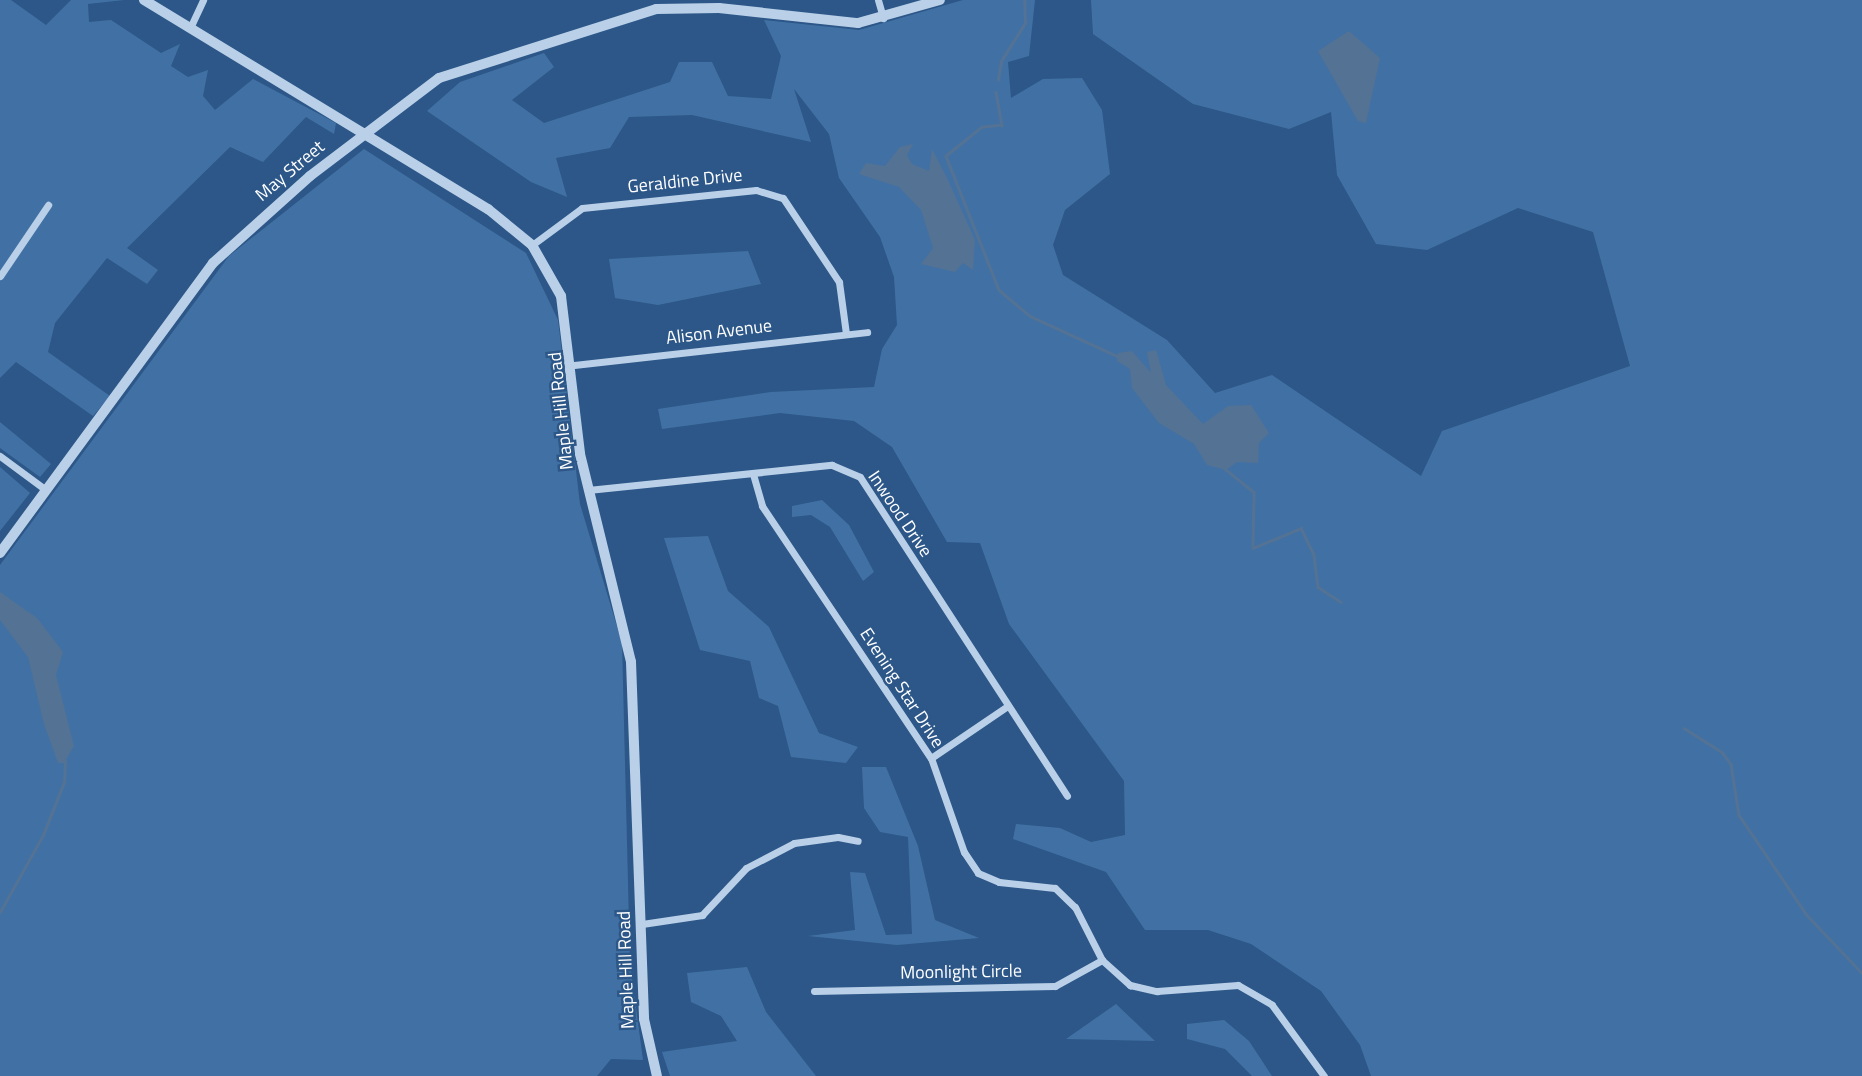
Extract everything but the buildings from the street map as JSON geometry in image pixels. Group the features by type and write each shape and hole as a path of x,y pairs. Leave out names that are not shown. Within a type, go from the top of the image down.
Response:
{"street":[{"name":"Maple Hill Road","path":"144,0 488,209 532,246 561,296 574,365 588,490 631,662 646,1046 657,1076"},
{"path":"190,29 203,0"},
{"path":"878,0 883,19"},
{"name":"May Street","path":"0,553 213,262 365,134 439,78 475,62 656,9 732,10 846,23 883,19 940,0"},
{"name":"Geraldine Drive","path":"532,246 582,208 756,190 783,198 839,282 846,334"},
{"path":"0,276 48,205"},
{"name":"Alison Avenue","path":"574,365 867,332"},
{"path":"0,456 46,490"},
{"name":"Inwood Drive","path":"588,490 832,465 860,477 1006,707 1067,796"},
{"name":"Evening Star Drive","path":"753,474 762,506 931,758 964,852 978,873 999,883 1055,888 1075,907 1102,960 1129,985 1157,991 1238,985 1272,1005 1324,1076"},
{"path":"931,758 1006,707"},
{"path":"642,924 702,915 746,868 794,843 838,837 858,841"},
{"name":"Moonlight Circle","path":"814,991 1055,986 1102,960"}],"shaded area":[{"path":"0,0 11,0 46,25 71,0 124,0 88,4 89,22 111,20 161,53 180,44 171,66 188,77 208,70 203,96 215,110 253,79 336,123 334,134 306,117 263,162 230,147 127,248 158,270 147,284 107,258 55,323 48,352 110,396 93,416 16,362 0,378"},
{"path":"963,0 1035,0 1029,56 1008,62 1011,98 1043,79 1082,78 1102,110 1110,174 1065,210 1053,245 1063,275 1167,340 1215,393 1272,375 1421,476 1442,431 1630,366 1593,232 1518,208 1427,250 1376,244 1337,175 1331,112 1289,129 1193,104 1093,34 1091,0 1862,0 1862,1076 1371,1076 1360,1045 1321,991 1251,944 1208,930 1145,930 1106,872 1013,839 1016,824 1060,828 1091,842 1125,835 1124,781 1009,624 980,543 947,542 892,447 854,421 780,413 662,429 658,409 771,392 874,387 882,349 897,325 894,277 880,237 839,178 829,134 794,89 811,142 692,115 629,117 610,148 556,158 567,197 531,182 427,111 460,82 544,53 554,67 512,100 544,123 670,82 679,62 712,62 728,96 771,99 781,56 764,20 859,30"},
{"path":"1349,31 1380,58 1366,123 1358,121 1318,51"},
{"path":"913,144 907,155 912,164 929,171 932,149 948,180 975,240 973,270 963,263 955,272 921,264 933,248 921,210 899,187 859,174 866,163 885,166 900,147"},
{"path":"364,149 526,253 558,320 580,504 622,643 630,963 643,1060 611,1059 597,1076 0,1076 0,565 229,256"},
{"path":"748,251 761,284 658,305 615,298 609,259"},
{"path":"1156,350 1166,385 1203,424 1228,406 1251,405 1269,433 1259,443 1258,463 1237,462 1226,470 1207,465 1194,444 1159,423 1132,388 1130,369 1117,361 1118,353 1132,351 1151,373 1147,352"},
{"path":"0,422 51,464 40,477 0,448"},
{"path":"0,467 30,493 0,531"},
{"path":"822,500 849,525 874,572 863,581 830,527 811,515 792,517 792,506"},
{"path":"708,536 728,591 769,627 819,733 858,747 846,763 791,757 778,706 759,698 750,661 700,650 664,538"},
{"path":"0,592 37,618 63,652 56,675 74,746 64,763 58,763 44,724 28,657 0,620"},
{"path":"862,767 886,767 918,846 935,920 979,938 897,945 808,936 855,930 850,872 865,873 886,935 912,934 908,837 880,832 864,808"},
{"path":"747,967 766,1012 816,1076 670,1076 662,1052 737,1041 721,1016 691,1002 687,973"},
{"path":"1116,1004 1155,1041 1066,1039"},
{"path":"1224,1020 1249,1041 1272,1076 1252,1076 1225,1049 1187,1039 1187,1024"}],"waterway":[{"path":"998,80 1001,61 1025,23 1024,0"},
{"path":"996,92 1002,125 982,127 946,156 999,290 1030,316 1119,357"},
{"path":"1224,468 1254,492 1253,548 1301,528 1314,555 1318,587 1341,602"},
{"path":"1684,728 1722,752 1731,764 1739,815 1807,915 1862,973"},
{"path":"0,912 43,835 64,782 65,761"}]}
